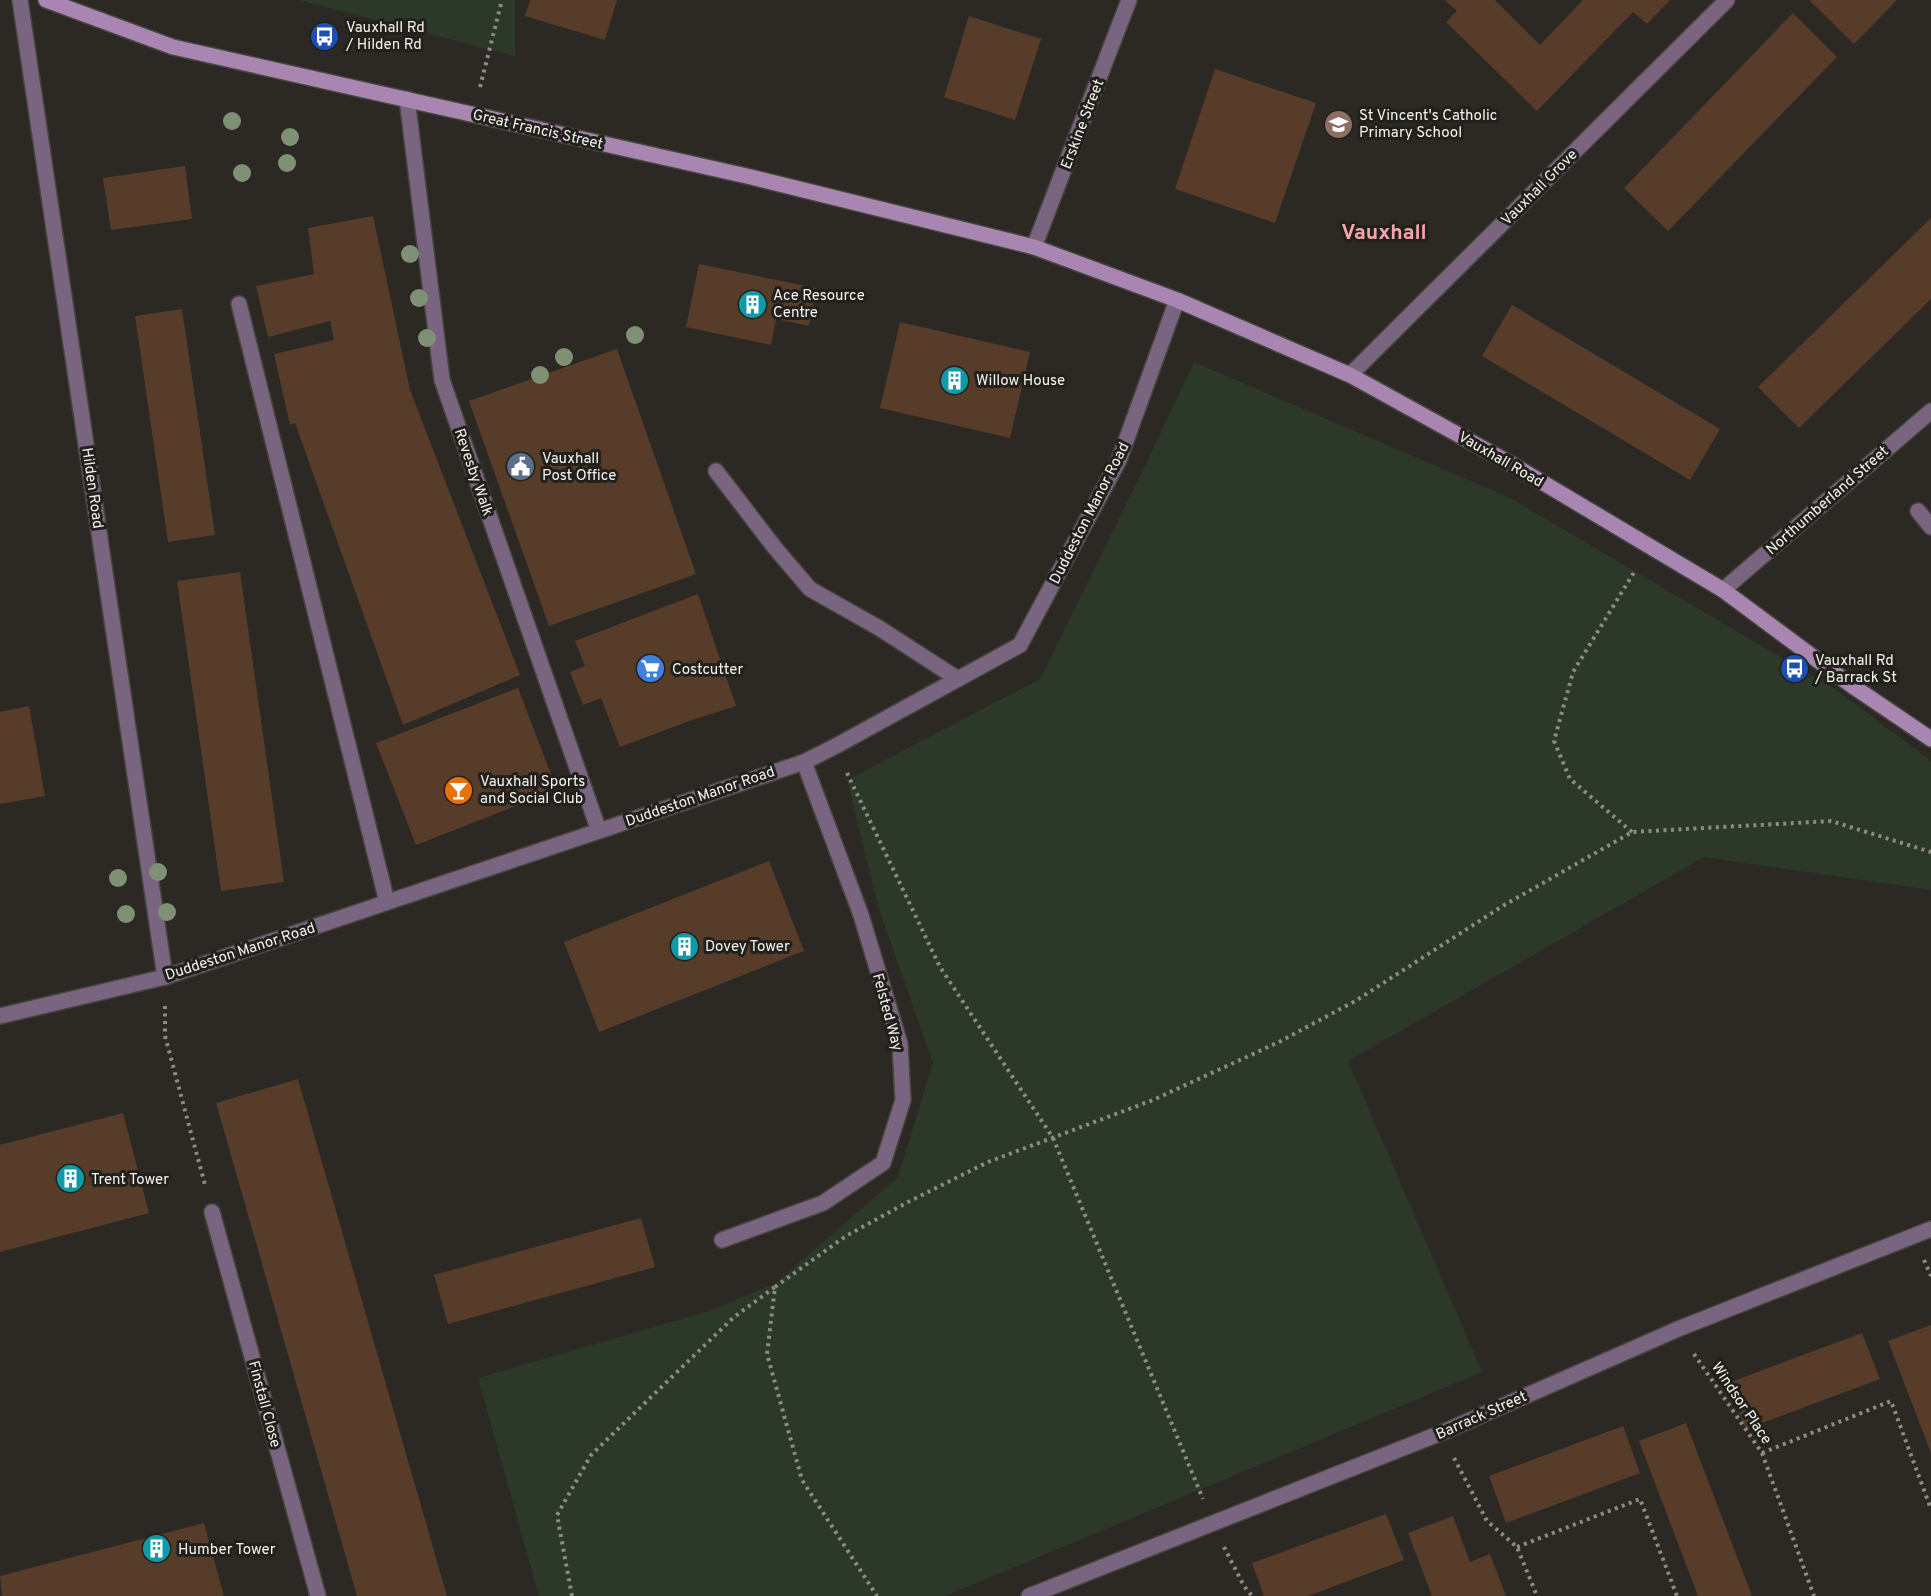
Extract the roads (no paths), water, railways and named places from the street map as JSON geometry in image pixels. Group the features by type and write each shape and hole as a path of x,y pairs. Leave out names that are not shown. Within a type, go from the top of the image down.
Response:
{"main road":[{"name":"Great Francis Street","path":"46,0 173,47 751,177 1034,247"},
{"name":"Vauxhall Road","path":"1034,247 1177,300 1350,375 1515,466 1723,590 1851,685 1931,739"}],"street":[{"name":"Hilden Road","path":"21,0 165,977"},
{"name":"Erskine Street","path":"1034,247 1129,0"},
{"name":"Vauxhall Grove","path":"1350,375 1727,0"},
{"name":"Revesby Walk","path":"408,99 442,381 599,831"},
{"name":"Duddeston Manor Road","path":"0,1016 165,977 804,762 1020,645 1119,460 1177,300"},
{"path":"239,304 387,902"},
{"name":"Northumberland Street","path":"1723,590 1931,411"},
{"path":"716,471 775,548 810,589 879,628 958,679"},
{"path":"1918,511 1931,527"},
{"name":"Felsted Way","path":"722,1240 823,1203 884,1163 903,1100 900,1044 861,915 804,762"},
{"name":"Finstall Close","path":"212,1212 318,1596"},
{"name":"Barrack Street","path":"1029,1596 1441,1433 1678,1329 1931,1229"}],"place":[{"name":"Vauxhall Rd / Hilden Rd","path":"325,36"},
{"name":"St Vincent's Catholic Primary School","path":"1338,124"},
{"name":"Ace Resource Centre","path":"752,304"},
{"name":"Willow House","path":"955,380"},
{"name":"Vauxhall Post Office","path":"521,467"},
{"name":"Costcutter","path":"651,669"},
{"name":"Vauxhall Rd / Barrack St","path":"1794,669"},
{"name":"Vauxhall Sports and Social Club","path":"459,790"},
{"name":"Dovey Tower","path":"684,946"},
{"name":"Trent Tower","path":"70,1179"},
{"name":"Humber Tower","path":"157,1549"}],"district":[{"name":"Vauxhall","path":"1384,232"}]}
